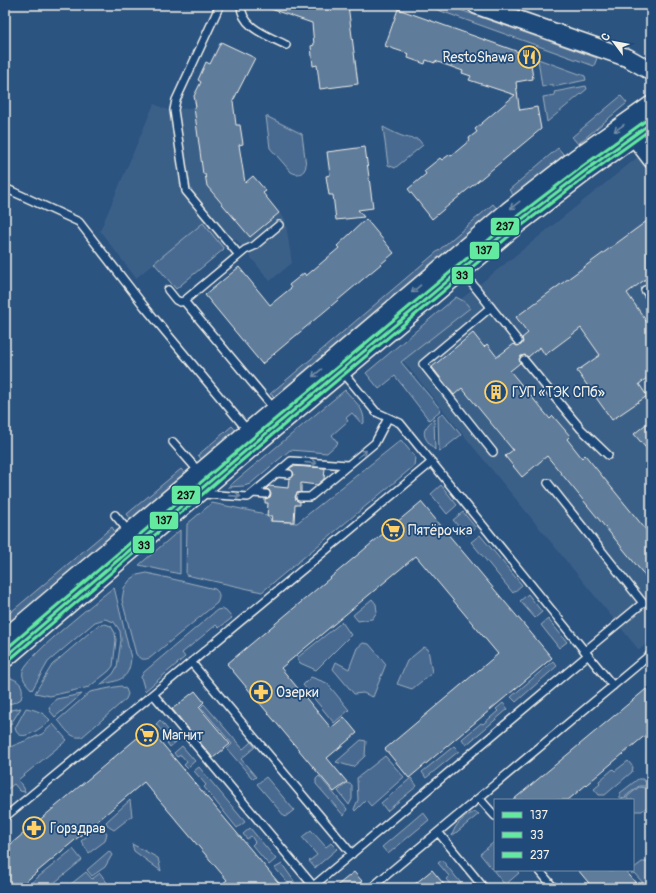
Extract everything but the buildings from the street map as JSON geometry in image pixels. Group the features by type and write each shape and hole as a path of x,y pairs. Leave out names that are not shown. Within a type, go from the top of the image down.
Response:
{"main road":[{"path":"5,657 134,538 201,483 278,414 337,365 461,270 518,222 651,123"}],"street":[{"path":"476,5 628,58 651,72"},
{"path":"337,365 508,211 576,158 651,105"},
{"path":"632,136 651,161"},
{"path":"5,638 134,538"}],"lane":[{"path":"220,5 176,100 174,110 186,191 239,255"},
{"path":"241,5 244,19 252,28 286,44"},
{"path":"5,188 79,222 144,306 253,436"},
{"path":"168,290 176,300 180,302 184,301 245,250 254,246 279,225"},
{"path":"461,270 518,341"},
{"path":"645,290 651,298"},
{"path":"184,301 278,414"},
{"path":"491,307 422,364 494,452"},
{"path":"524,360 580,429 608,454"},
{"path":"337,365 376,412 400,424 613,686"},
{"path":"300,497 310,497 375,443 388,418"},
{"path":"173,442 201,483 248,498 290,461 348,465"},
{"path":"5,816 432,462"},
{"path":"277,473 289,474"},
{"path":"324,476 334,477"},
{"path":"153,694 313,887 587,653 643,603 548,483"},
{"path":"253,493 266,494"},
{"path":"115,515 134,538"},
{"path":"371,888 651,654"},
{"path":"191,662 352,854"},
{"path":"480,798 494,815"},
{"path":"438,832 484,888"},
{"path":"540,871 554,888"}],"shaded area":[{"path":"424,5 446,5 597,58 594,66"},
{"path":"538,59 585,76 586,80 553,87 553,84 542,87"},
{"path":"586,86 587,89 547,122 543,97 555,95 554,92"},
{"path":"621,96 627,103 578,144 572,137"},
{"path":"154,104 170,111 194,107 203,174 205,174 207,186 250,237 279,213 285,219 292,263 270,281 236,239 224,249 203,223 136,278 100,231"},
{"path":"266,116 302,134 306,166 300,174 291,172 270,148"},
{"path":"383,127 404,137 418,139 423,145 395,168 388,165"},
{"path":"558,148 564,155 515,197 509,190"},
{"path":"638,157 651,175 651,640 639,650 396,352"},
{"path":"493,204 499,211 278,399 270,394"},
{"path":"203,223 224,249 176,289 154,263"},
{"path":"456,297 465,302 470,308 401,362 441,410 429,420 395,376 379,389 366,373"},
{"path":"345,390 361,409 364,423 362,424 352,413 346,418 348,421 332,435 338,443 327,453 290,450 250,484 228,487"},
{"path":"443,413 461,435 439,451 438,417"},
{"path":"434,419 435,450 425,438 424,434 426,428"},
{"path":"232,426 238,433 204,462 198,455"},
{"path":"401,440 415,457 414,466 262,592 186,575 187,524 212,503 261,513 271,519 270,521 297,523"},
{"path":"181,469 187,476 133,522 127,514"},
{"path":"441,485 457,505 447,514 431,494"},
{"path":"463,512 476,528 466,535 453,520"},
{"path":"112,527 117,535 5,630 5,617"},
{"path":"180,530 180,574 139,565"},
{"path":"480,535 522,585 513,593 471,542"},
{"path":"147,573 215,589 219,594 219,597 217,603 150,658 144,659 136,654 122,600 124,588 130,580 137,575"},
{"path":"114,587 131,658 130,666 125,675 118,680 100,685 113,674 117,667 121,640 120,631 114,622 105,619 95,622 48,662 32,690 23,676 23,671 27,664 49,642"},
{"path":"528,594 542,612 535,618 520,601"},
{"path":"372,599 376,604 377,612 372,619 358,621 353,615"},
{"path":"222,609 232,618 219,628 216,625 182,653 185,657 145,691 141,677 144,672 217,610"},
{"path":"548,619 567,642 559,648 541,625"},
{"path":"342,622 351,635 316,670 300,663 297,658"},
{"path":"105,624 111,626 115,633 116,640 113,666 109,671 89,687 50,696 35,693 52,665 97,626"},
{"path":"363,643 369,644 386,664 373,697 363,693 354,694 333,669 336,662 349,669 357,648"},
{"path":"424,647 428,649 432,673 412,689 397,684 407,661"},
{"path":"553,661 557,666 516,702 511,697"},
{"path":"311,677 327,683 349,710 334,723 303,685"},
{"path":"11,678 18,681 20,684 22,695 21,699 16,702 5,705 5,685"},
{"path":"121,686 126,689 128,694 126,699 82,737 71,735 58,720 90,692"},
{"path":"82,694 55,717 50,711 49,707 56,699"},
{"path":"503,703 508,709 466,745 462,739 498,711 496,709"},
{"path":"204,704 243,749 251,742 255,747 241,759 256,777 253,779 227,749 232,744 201,707"},
{"path":"21,708 5,733 5,711"},
{"path":"26,708 45,715 50,720 37,730 26,735 21,735 17,733 15,728"},
{"path":"160,720 177,741 170,747 167,743 170,741 156,724"},
{"path":"53,724 67,740 18,780 25,792 20,791 14,784 5,791 5,750 42,734"},
{"path":"361,740 366,741 365,756 353,767 336,762"},
{"path":"182,746 195,761 187,768 184,765 187,762 181,755 177,757 174,753"},
{"path":"454,746 459,751 426,778 422,772"},
{"path":"385,756 404,777 371,806 366,800 355,811 354,809 358,800 357,778"},
{"path":"628,761 633,767 632,772 605,795 599,795 594,789 600,784 599,781 613,769 615,771"},
{"path":"199,767 245,822 237,828 204,787 206,785 194,771"},
{"path":"319,776 347,809 344,816 316,784 316,779"},
{"path":"266,777 294,810 285,817 257,784"},
{"path":"411,778 417,786 387,811 381,803"},
{"path":"638,779 643,779 647,784 645,786 639,786 626,796 625,799 620,798 620,793"},
{"path":"347,783 352,785 352,799 349,805 338,791"},
{"path":"639,787 647,788 651,792 651,804 642,811 634,811 634,799 627,799 627,797"},
{"path":"130,800 132,816 114,830 109,827 106,822"},
{"path":"423,812 429,820 388,854 382,847"},
{"path":"475,812 479,814 452,836 460,821 467,815"},
{"path":"100,825 107,833 105,841 89,853 81,841"},
{"path":"250,828 276,859 269,865 252,845 255,842 251,836 247,839 243,834"},
{"path":"311,830 326,847 331,843 337,849 315,868 309,861 317,855 302,837"},
{"path":"494,842 494,871 517,871 519,873 505,885 480,854"},
{"path":"132,844 158,858 161,871 134,851"},
{"path":"73,849 82,860 48,888 28,888 27,886"},
{"path":"109,851 112,855 105,867 92,876 87,870"},
{"path":"442,860 465,888 453,888 446,879 449,876 438,863"},
{"path":"642,862 649,862 651,865 651,878 644,884 634,873 632,874 630,871 634,871 634,868"},
{"path":"282,864 294,881 293,888 282,888 286,881 275,868"},
{"path":"86,872 92,879 100,873 111,888 66,888"}],"transit line":[{"name":"237","path":"5,650 254,437 515,218 648,119"},
{"name":"137","path":"5,657 257,441 518,222 651,123"},
{"name":"33","path":"8,661 260,445 521,226 651,129"}],"place":[{"name":"RestoShawa","path":"529,57"},
{"name":"ГУП «ТЭК СПб»","path":"496,392"},
{"name":"Пятёрочка","path":"393,530"},
{"name":"Озерки","path":"261,692"},
{"name":"Магнит","path":"147,735"},
{"name":"Горздрав","path":"34,828"}]}
